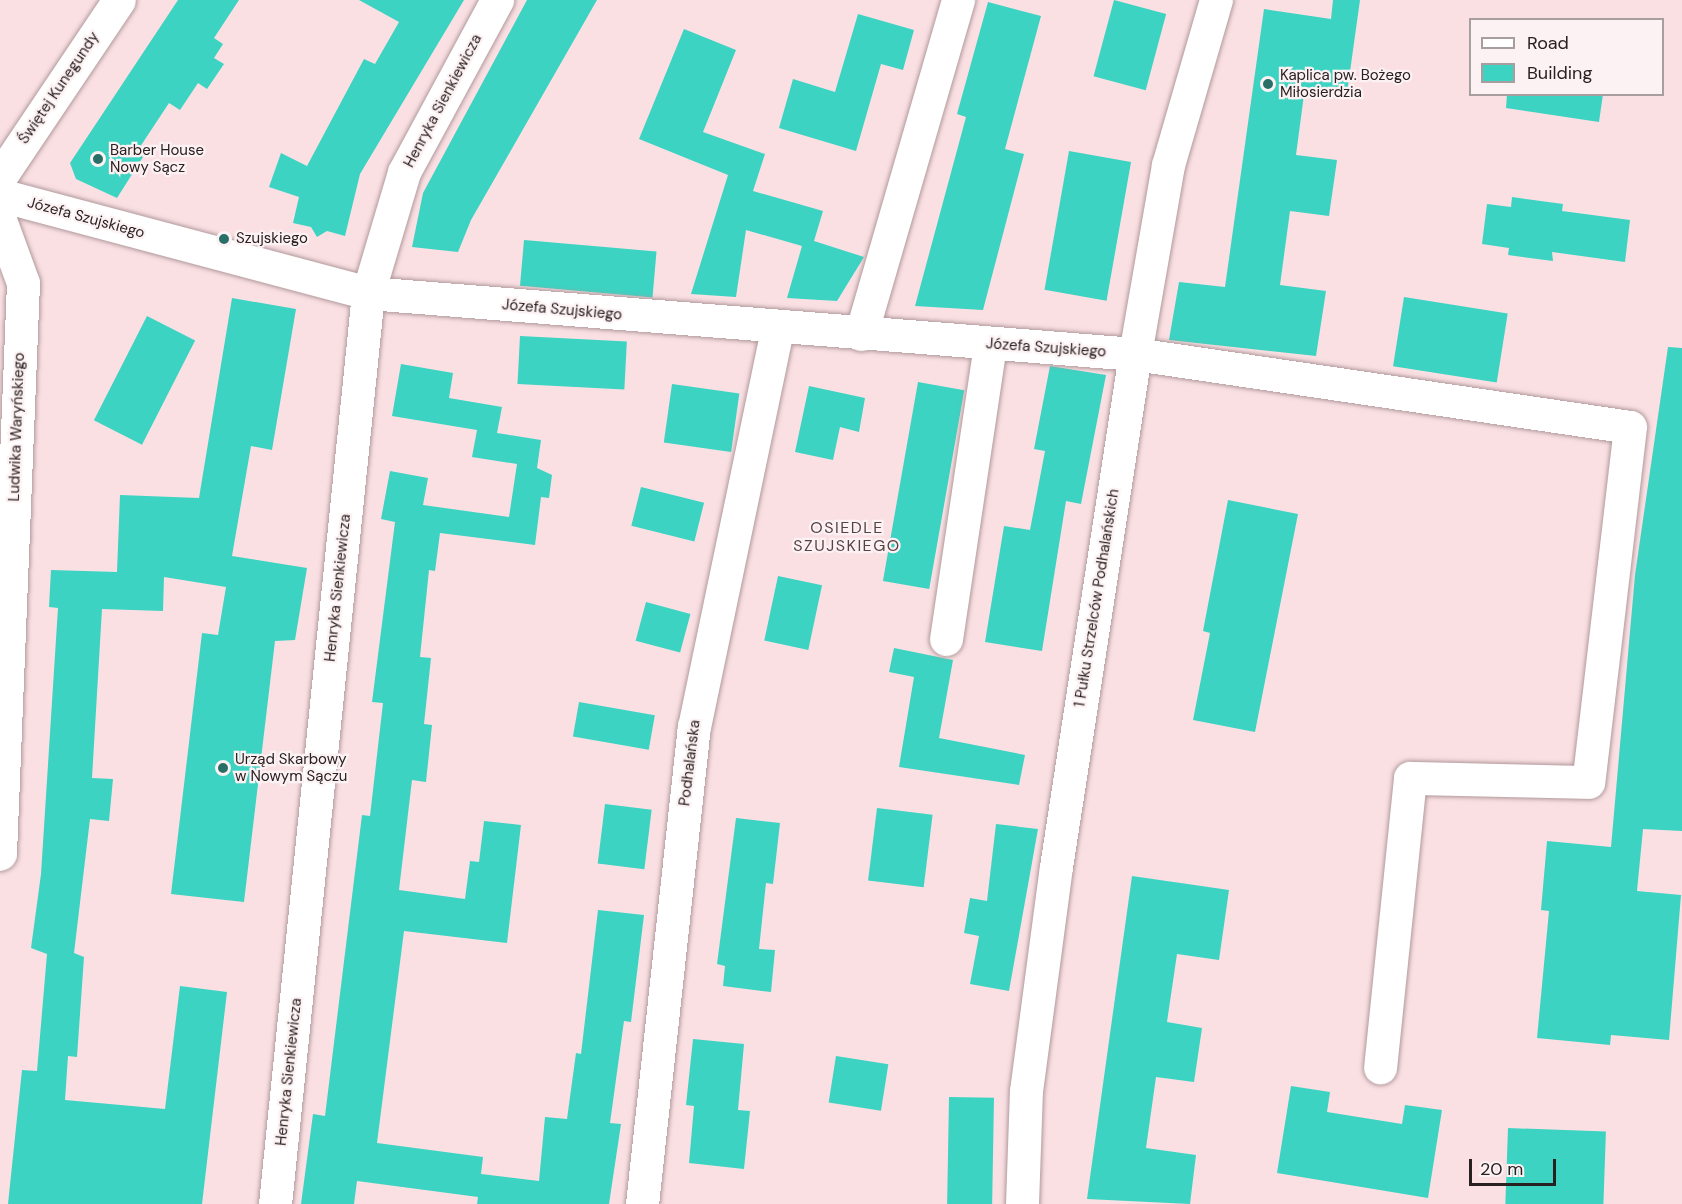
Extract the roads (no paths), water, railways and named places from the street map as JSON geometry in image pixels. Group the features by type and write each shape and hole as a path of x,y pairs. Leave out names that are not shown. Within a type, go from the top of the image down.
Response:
{"street":[{"name":"Świętej Kunegundy","path":"0,177 119,0"},
{"name":"Henryka Sienkiewicza","path":"275,1204 368,293 404,172 497,0"},
{"path":"861,334 958,0"},
{"name":"1 Pułku Strzelców Podhalańskich","path":"1022,1204 1026,1091 1051,902 1135,354 1168,165 1216,0"},
{"name":"Józefa Szujskiego","path":"0,195 368,293 777,328 1135,354 1630,427 1588,782 1410,778 1380,1067"},
{"name":"Ludwika Waryńskiego","path":"0,220 23,283 0,854"},
{"name":"Podhalańska","path":"642,1204 693,727 777,328"},
{"path":"946,639 990,343"}],"place":[{"name":"Kaplica pw. Bożego Miłosierdzia","path":"1268,84"},
{"name":"Barber House Nowy Sącz","path":"98,159"},
{"name":"Szujskiego","path":"224,239"},
{"name":"Urząd Skarbowy w Nowym Sączu","path":"223,768"}],"district":[{"name":"OSIEDLE SZUJSKIEGO","path":"847,537"}]}
